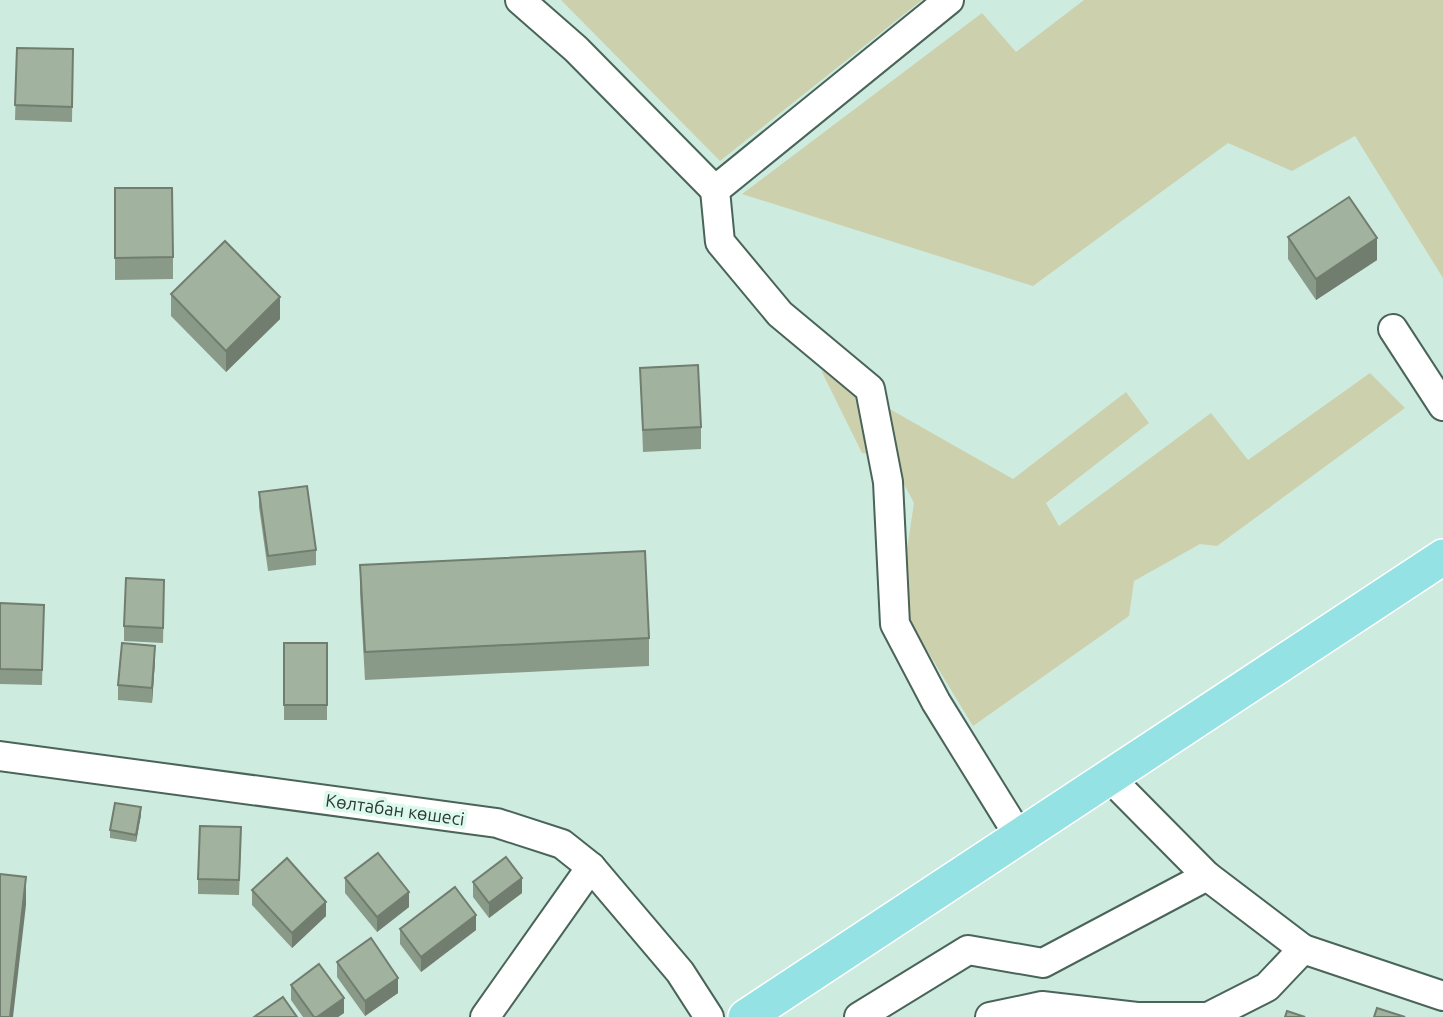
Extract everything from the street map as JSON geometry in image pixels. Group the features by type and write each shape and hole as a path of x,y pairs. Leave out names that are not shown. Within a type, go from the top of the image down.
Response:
{"main road":[{"path":"746,1017 1443,557"}],"street":[{"path":"520,0 576,49 715,190 720,242 780,314 870,389 888,482 894,624 936,702 1018,836"},
{"path":"715,190 949,0"},
{"path":"1393,329 1443,406"},
{"name":"Көлтабан көшесі","path":"0,756 497,824 562,844 591,867 680,972 709,1017"},
{"path":"1109,777 1207,877 1303,949 1443,996"},
{"path":"485,1017 591,867"},
{"path":"859,1017 968,950 1043,963 1207,877"},
{"path":"990,1017 1042,1006 1137,1017 1208,1017 1267,988 1303,949"}],"green space":[{"path":"561,0 922,0 720,161"},
{"path":"1084,0 1443,0 1443,278 1355,136 1292,171 1228,143 1033,286 742,194 982,13 1016,52"},
{"path":"821,370 1013,479 1126,392 1149,423 1046,503 1059,526 1211,413 1248,460 1370,373 1405,408 1217,546 1200,544 1134,581 1129,616 973,726 911,624 902,582 914,503 889,456 862,453"}],"building":[{"path":"17,48 73,49 72,107 15,105"},
{"path":"115,188 172,188 173,257 115,258"},
{"path":"1349,197 1377,238 1316,279 1288,237"},
{"path":"225,241 280,297 226,351 171,294"},
{"path":"698,365 701,427 643,430 640,368"},
{"path":"307,486 316,550 268,556 259,492"},
{"path":"645,551 649,638 365,652 360,565"},
{"path":"126,578 164,580 163,628 124,626"},
{"path":"0,603 44,605 42,670 0,669"},
{"path":"122,643 155,646 152,688 118,685"},
{"path":"284,643 327,643 327,705 284,705"},
{"path":"115,803 141,807 136,835 110,830"},
{"path":"200,826 241,827 239,880 198,879"},
{"path":"378,853 409,892 377,917 345,878"},
{"path":"506,857 522,878 489,903 473,882"},
{"path":"287,858 326,902 292,933 252,890"},
{"path":"0,874 26,877 10,1017 0,1017"},
{"path":"455,887 476,915 421,957 400,929"},
{"path":"371,938 398,978 365,1001 337,962"},
{"path":"319,964 344,998 314,1017 291,985"},
{"path":"283,997 297,1017 254,1017"},
{"path":"1377,1008 1405,1017 1374,1017"},
{"path":"1287,1011 1305,1017 1285,1017"}]}
